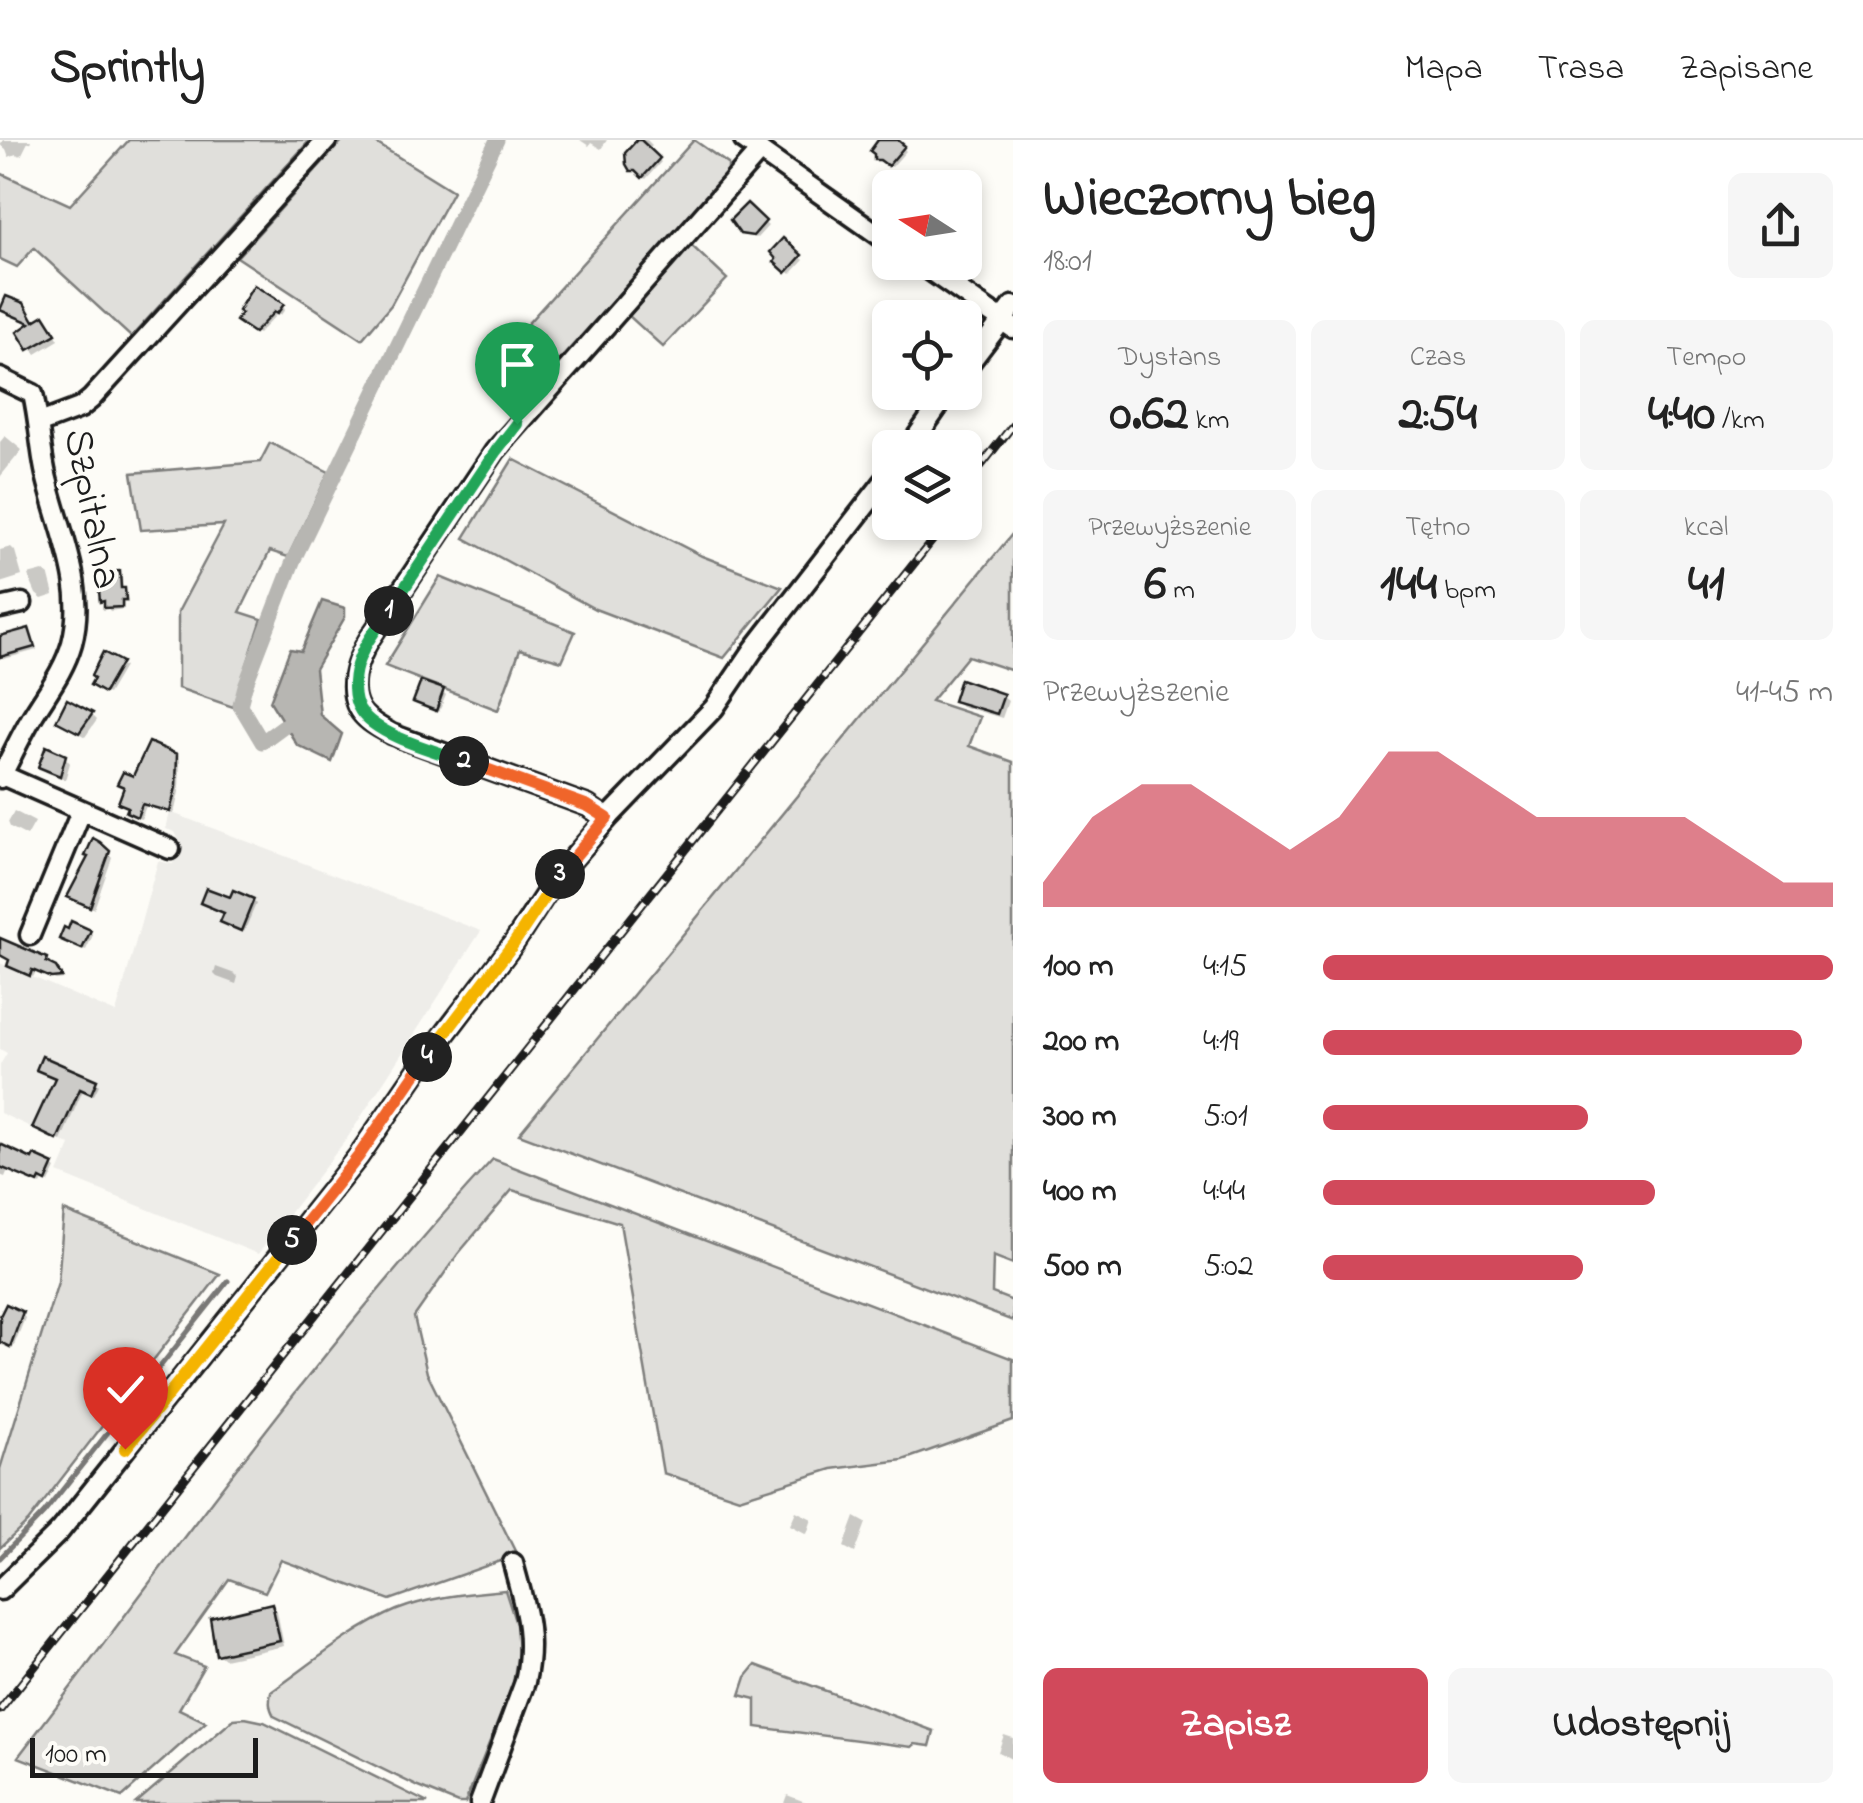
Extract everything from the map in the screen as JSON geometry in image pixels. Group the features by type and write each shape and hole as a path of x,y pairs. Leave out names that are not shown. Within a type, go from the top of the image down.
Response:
{"street":[{"path":"40,423 80,408 91,399 327,140"},
{"path":"744,140 872,230"},
{"path":"607,818 588,806 392,734 371,722 360,710 355,696 356,665 517,424 554,387 760,151"},
{"path":"948,280 1010,318 982,350"},
{"name":"Szpitalna","path":"0,378 32,394 40,423 44,468 76,581 77,607 62,670 1,777 170,849"},
{"path":"0,1590 60,1531 358,1157 422,1064 514,943 556,878 607,818 714,708 754,649 872,497"},
{"path":"0,608 22,602"},
{"path":"30,935 82,812"},
{"path":"480,1803 528,1666 530,1628 513,1563"}],"shaded area":[{"path":"129,140 310,140 131,337 34,248 17,267 0,259 0,173 70,205"},
{"path":"343,140 371,140 453,191 391,305 362,339 237,257"},
{"path":"694,140 728,164 728,173 535,387 492,363"},
{"path":"691,245 727,279 663,347 629,316"},
{"path":"270,443 329,472 288,557 270,551 240,612 262,619 233,707 178,688 178,612 224,525 141,530 132,473 260,462"},
{"path":"513,459 702,556 782,587 724,658 595,609 464,538"},
{"path":"1013,533 1013,671 968,656 931,701 980,717 969,746 1013,762 1013,1264 993,1256 992,1293 1013,1301 1013,1321 519,1134"},
{"path":"440,577 575,632 562,661 520,649 498,710 385,666"},
{"path":"322,601 345,608 345,617 315,669 320,715 342,734 332,762 297,745 270,701 290,649 301,651"},
{"path":"170,812 481,931 348,1137 258,1254 58,1173 70,1145 0,1113 0,1065 7,1053 0,1049 0,963 116,1013 158,861 173,864 179,840 175,832 166,829"},
{"path":"493,1159 1013,1359 1013,1421 903,1460 832,1469 739,1498 663,1473 620,1223 512,1190 458,1254 414,1317 427,1373 517,1555 390,1600 281,1560 265,1592 229,1579 175,1655 204,1666 179,1709 206,1722 122,1797 18,1757 308,1377"},
{"path":"64,1211 220,1274 28,1522 0,1548 0,1469 58,1282"},
{"path":"505,1590 516,1624 518,1652 513,1684 465,1803 419,1787 274,1716 271,1692 380,1618 423,1602"},
{"path":"756,1665 934,1731 930,1746 756,1727 756,1699 740,1695 746,1677"},
{"path":"234,1719 264,1722 428,1803 136,1803"}],"building":[{"path":"637,140 660,158 642,178 626,164 625,153"},
{"path":"878,140 898,140 905,146 888,166 874,160 870,151"},
{"path":"747,203 766,221 753,236 740,234 730,220"},
{"path":"783,238 802,255 786,273 770,252"},
{"path":"254,285 284,304 254,333 236,321"},
{"path":"6,296 24,303 34,321 44,315 56,334 28,350 17,332 30,323 0,310"},
{"path":"120,571 126,600 122,600 122,607 104,608 99,590 103,589 102,572"},
{"path":"29,628 35,647 0,657 0,636"},
{"path":"103,652 122,662 104,693 90,685"},
{"path":"960,679 1004,694 997,714 953,701"},
{"path":"421,681 444,689 436,711 413,702"},
{"path":"67,699 93,713 79,733 56,721"},
{"path":"149,742 177,754 176,787 170,812 142,804 137,817 118,803 124,787 117,784 123,772 133,776"},
{"path":"46,746 66,755 60,776 38,767"},
{"path":"93,838 110,851 90,907 67,897 88,857 85,856"},
{"path":"206,888 230,897 233,890 254,899 241,931 220,922 224,913 200,903"},
{"path":"71,921 91,930 82,949 59,939"},
{"path":"0,938 47,958 46,962 56,967 62,977 51,978 32,970 30,976 7,966 9,960 0,955"},
{"path":"42,1056 97,1080 91,1094 80,1089 57,1140 32,1128 55,1078 36,1070"},
{"path":"0,1144 54,1164 46,1182 40,1179 38,1183 0,1167"},
{"path":"6,1304 23,1312 10,1347 0,1342 0,1316"},
{"path":"272,1603 280,1641 216,1655 210,1618"}],"waterway":[{"path":"285,725 262,742 240,705 245,686 294,559 497,140"},
{"path":"0,1558 44,1513 228,1281"}],"railway":[{"path":"982,464 1013,425"},
{"path":"0,1710 933,540"}],"route":[{"path":"125,1449 358,1157 422,1064 514,943 556,878 607,818 588,806 392,734 371,722 360,710 355,696 356,665 362,651 517,424"}]}
